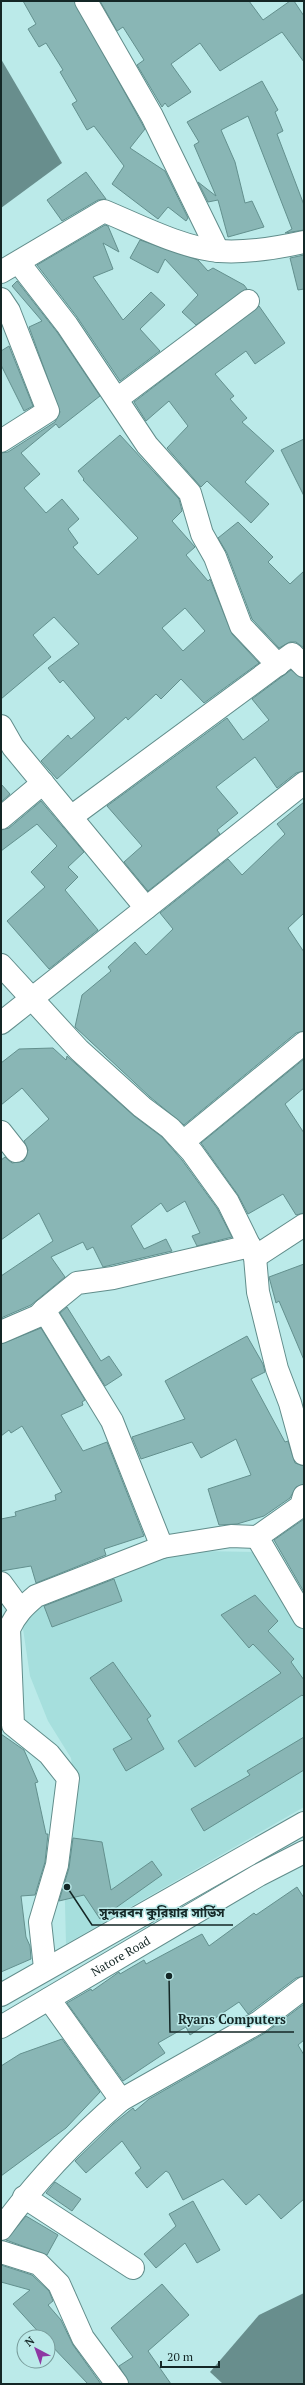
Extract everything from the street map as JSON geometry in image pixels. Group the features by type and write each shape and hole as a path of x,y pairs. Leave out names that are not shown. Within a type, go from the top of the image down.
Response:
{"main road":[{"path":"86,1 152,116 218,251"},
{"path":"278,665 241,626 215,557 202,534 190,493 147,445 67,325 10,267 104,211 181,242 218,251 273,249 304,242"},
{"path":"1,299 9,311 48,410 1,441"},
{"path":"117,399 248,301"},
{"path":"71,817 292,654 304,666"},
{"path":"1,726 13,747 146,908"},
{"path":"1,818 43,783"},
{"path":"1,1023 304,783"},
{"path":"1,965 85,1055 142,1107 170,1128 183,1142 228,1202 253,1251 258,1292 278,1369 290,1403 304,1454"},
{"path":"183,1142 304,1043"},
{"path":"1,1132 16,1151"},
{"path":"1,1332 38,1316 77,1283 113,1278 253,1251 304,1225"},
{"path":"44,1310 112,1421 162,1547"},
{"path":"45,1968 40,1922 57,1865 68,1778 49,1754 7,1729 9,1629 20,1609 36,1596 162,1547 232,1536 257,1537 301,1506 304,1496"},
{"path":"257,1537 304,1617"},
{"path":"1,1583 20,1609"},
{"path":"1,1994 304,1823"},
{"name":"Natore Road","path":"1,2027 259,1875 304,1852"},
{"path":"1,2229 24,2197 102,2116 121,2100 259,2022 304,1988"},
{"path":"48,1998 121,2100"},
{"path":"24,2197 133,2268"},
{"path":"1,2252 39,2264 60,2284 83,2338 117,2384"}],"shaded area":[{"path":"1,59 62,163 1,208"},
{"path":"200,1551 257,1552 304,1622 304,1807 66,1944 64,1864 76,1798 71,1758 48,1721 30,1676 22,1622 30,1612 127,1564"},
{"path":"304,2293 304,2384 223,2384 210,2372 259,2315"}],"building":[{"path":"23,1 74,1 145,129 130,148 165,171 188,218 186,221 168,207 158,219 112,184 124,166 94,126 87,130 72,104 77,101 60,72 63,70 46,43 39,47 28,29 36,24"},
{"path":"100,1 249,1 263,20 290,1 294,1 304,16 304,62 282,32 220,71 200,43 171,64 191,92 168,107 165,103 162,107 137,65 144,60 123,27 117,31"},
{"path":"262,81 278,110 275,112 283,131 277,134 304,205 304,230 285,233 292,229 248,116 221,130 235,162 245,203 252,201 264,227 228,237 218,200 208,202 198,182 216,196 194,145 199,142 187,122"},
{"path":"86,172 106,199 98,200 62,221 47,200"},
{"path":"105,225 108,226 119,252 103,243 113,269 93,277 123,320 151,292 165,305 140,329 160,351 120,381 77,317 37,265"},
{"path":"140,240 198,260 208,271 213,268 244,285 247,289 196,325 182,312 198,295 165,259 158,273 130,258"},
{"path":"304,255 304,289 298,290 290,258"},
{"path":"17,281 57,332 100,396 59,428 56,424 21,453 40,474 24,488 46,513 62,499 79,519 68,529 78,543 73,547 98,575 138,538 83,480 84,479 78,471 120,435 179,499 182,511 172,521 195,547 186,555 208,581 210,579 232,634 259,663 204,703 181,679 161,699 156,694 128,720 126,717 57,779 41,761 68,735 71,739 95,718 63,680 60,683 48,668 79,644 54,617 33,635 51,657 1,699 1,453 8,452 55,422 60,412 29,327 42,321 12,286","holes":["185,608 205,631 183,651 162,628"]},
{"path":"259,306 285,343 255,364 246,351 215,374 234,396 230,399 247,418 242,422 274,451 245,482 269,504 251,523 207,481 201,487 167,448 188,426 169,401 146,421 134,402"},
{"path":"9,346 33,406 24,411 1,365 1,351"},
{"path":"304,439 304,496 281,450"},
{"path":"238,522 273,557 268,562 290,584 304,571 304,648 296,642 290,642 279,648 252,619 227,553 218,538"},
{"path":"291,670 304,678 304,771 296,773 277,788 255,757 216,787 238,813 217,830 220,834 148,891 124,862 142,846 107,806 227,718 243,740 269,720 252,699"},
{"path":"1,784 10,794 1,802"},
{"path":"41,801 84,852 68,867 78,877 65,890 98,930 49,969 7,921 45,887 31,872 57,846 37,824 1,851 1,830 9,828"},
{"path":"304,802 304,913 288,928 304,952 304,1031 296,1033 184,1125 150,1097 75,1027 82,995 111,971 108,967 135,942 146,955 173,929 160,913 228,859 242,875 285,834 277,824"},
{"path":"53,1048 66,1060 67,1056 134,1116 162,1137 182,1160 217,1208 232,1237 197,1246 192,1236 200,1233 185,1201 167,1212 161,1203 131,1226 144,1249 166,1239 172,1251 103,1267 93,1247 87,1250 83,1242 51,1257 65,1277 31,1305 1,1318 1,1276 53,1241 39,1213 1,1240 1,1160 5,1157 12,1163 24,1161 28,1150 24,1141 49,1119 22,1088 1,1105 1,1063 19,1049"},
{"path":"304,1059 304,1088 285,1104 304,1133 304,1213 296,1215 283,1194 248,1214 238,1195 201,1143"},
{"path":"304,1264 304,1360 279,1301 276,1303 269,1277"},
{"path":"67,1307 101,1361 109,1356 122,1375 105,1386 60,1313"},
{"path":"41,1328 85,1400 82,1402 83,1405 61,1415 83,1451 107,1442 144,1536 104,1549 106,1555 36,1583 31,1566 1,1571 1,1519 16,1516 15,1512 56,1500 55,1495 62,1492 22,1426 11,1433 9,1430 1,1436 1,1344"},
{"path":"247,1336 263,1364 265,1372 251,1379 285,1442 288,1441 295,1463 304,1466 304,1484 296,1487 290,1498 264,1516 237,1524 219,1525 208,1489 251,1475 236,1439 201,1458 192,1442 141,1459 132,1437 185,1419 165,1381"},
{"path":"304,1519 304,1592 274,1540"},
{"path":"114,1579 122,1601 52,1627 44,1606"},
{"path":"255,1595 278,1621 268,1631 294,1659 291,1662 304,1680 304,1697 302,1695 195,1767 178,1741 281,1673 253,1644 249,1648 221,1615"},
{"path":"113,1662 151,1716 147,1719 164,1749 126,1771 113,1749 132,1739 90,1678"},
{"path":"1,1734 24,1750 38,1782 35,1783 46,1834 48,1834 45,1862 35,1895 21,1896 26,1937 30,1946 31,1959 1,1972"},
{"path":"304,1737 304,1770 204,1831 191,1809 250,1775 247,1771"},
{"path":"73,1838 102,1842 111,1890 152,1861 162,1875 100,1919 84,1895 59,1901 69,1868"},
{"path":"297,1887 304,1898 304,1976 296,1978 248,2014 239,2002 190,2035 186,2027 158,2043 165,2053 123,2081 67,2003 91,1989 92,1991 119,1972 120,1974 144,1960 146,1964 202,1934 209,1946 254,1913 256,1915"},
{"path":"304,2004 304,2040 298,2045 304,2055 304,2199 281,2219 259,2194 246,2205 223,2179 183,2200 169,2173 166,2171 147,2188 135,2173 141,2168 122,2141 86,2173 75,2161 113,2124 133,2108 135,2111 149,2099 265,2033"},
{"path":"62,2039 100,2092 66,2128 1,2176 1,2066 20,2054"},
{"path":"55,2182 81,2199 72,2211 46,2193"},
{"path":"193,2201 220,2250 197,2263 185,2243 156,2268 144,2254 176,2226 169,2214"},
{"path":"26,2216 58,2235 47,2255 6,2240"},
{"path":"1,2265 32,2275 49,2291 53,2301 48,2305 61,2320 73,2345 101,2384 88,2384 56,2350 56,2329 36,2329 13,2304 30,2290 1,2282"},
{"path":"162,2284 189,2315 148,2351 171,2384 129,2384 119,2366 133,2357 111,2328"}],"place":[{"name":"সুন্দরবন কুরিয়ার সার্ভিস","path":"67,1887"},
{"name":"Ryans Computers","path":"169,1976"}]}
